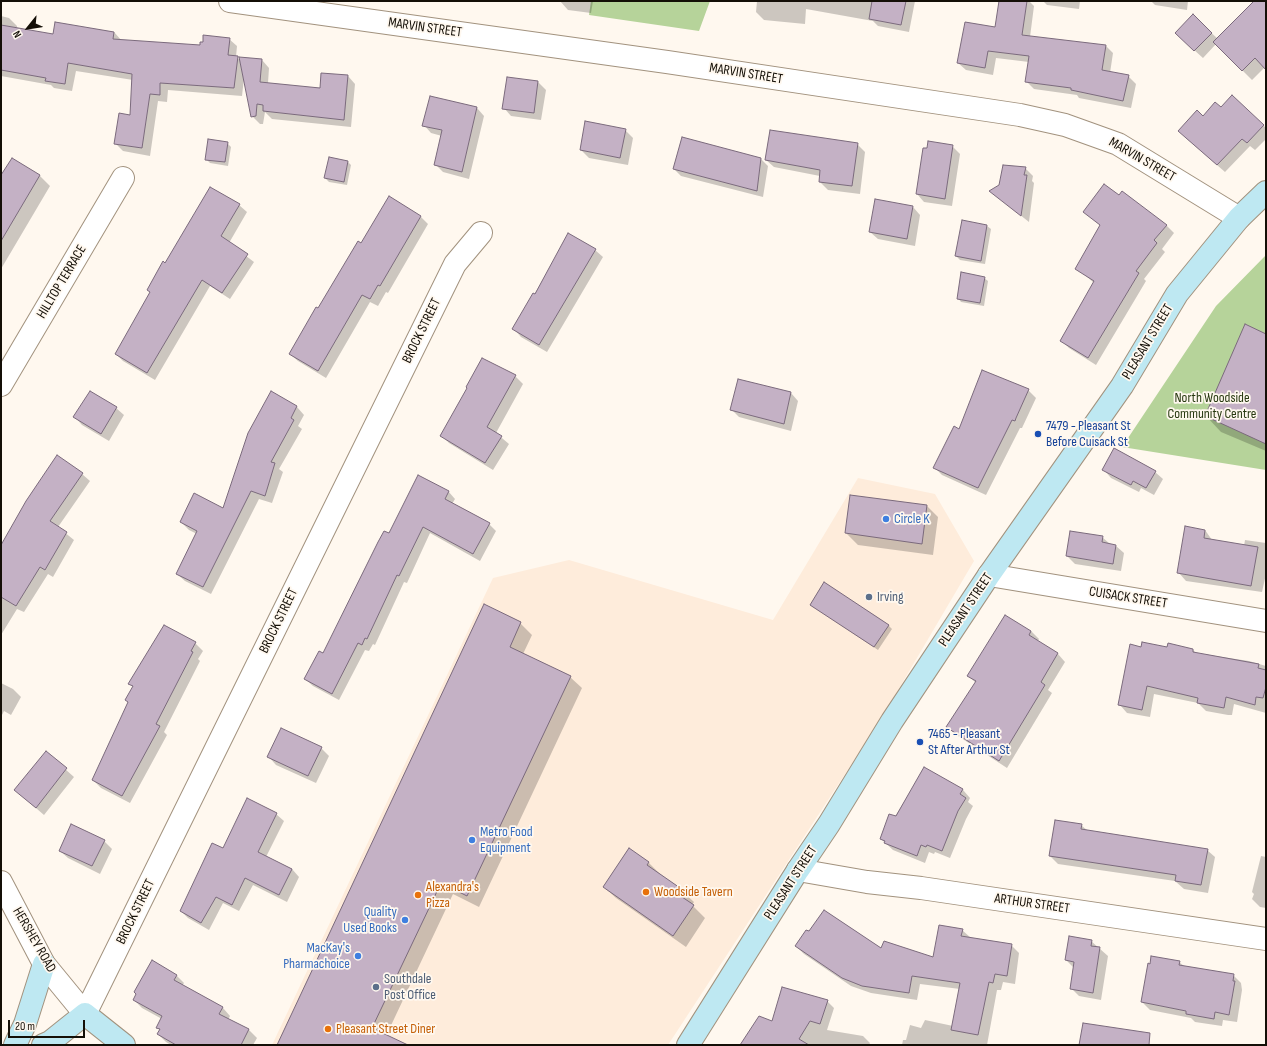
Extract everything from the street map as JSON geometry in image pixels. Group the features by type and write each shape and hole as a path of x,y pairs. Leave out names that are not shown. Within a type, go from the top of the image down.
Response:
{"main road":[{"name":"PLEASANT STREET","path":"688,1045 798,870 829,824 892,722 989,575 1122,386 1176,294 1239,218 1266,192"},
{"path":"15,1045 25,1024 44,964"},
{"path":"43,1045 50,1042 85,1014 124,1045"}],"street":[{"name":"MARVIN STREET","path":"230,1 683,65 1020,116 1065,125 1118,144 1239,218"},
{"name":"HILLTOP TERRACE","path":"1,385 123,178"},
{"name":"BROCK STREET","path":"85,1014 451,271 480,233"},
{"name":"CUISACK STREET","path":"989,575 1266,621"},
{"name":"ARTHUR STREET","path":"798,870 867,882 921,888 1266,938"},
{"name":"HERSHEY ROAD","path":"1,882 44,964 85,1014"}],"shaded area":[{"path":"858,478 935,494 974,561 881,719 668,1045 272,1045 493,578 569,560 773,620"}],"green space":[{"path":"591,1 710,1 699,31 589,15"},
{"name":"North Woodside Community Centre","path":"1266,255 1266,470 1122,447 1216,306"}],"building":[{"path":"872,1 906,1 901,25 869,19"},
{"path":"999,1 1027,1 1022,35 1106,45 1102,70 1129,75 1123,101 1071,90 1071,88 1025,82 1029,56 988,51 985,68 957,63 965,22 995,27"},
{"path":"1254,1 1266,1 1266,70 1255,58 1242,71 1213,42"},
{"path":"1193,14 1212,33 1194,51 1175,33"},
{"path":"55,22 114,32 113,39 200,45 200,42 203,42 203,35 230,38 228,55 238,56 234,88 160,83 160,95 150,94 142,148 114,144 119,113 130,115 132,74 68,63 65,84 45,81 46,78 1,70 1,25 53,34"},
{"path":"239,57 262,59 260,82 320,88 321,73 348,75 344,120 263,111 263,105 257,104 256,116 251,117"},
{"path":"507,77 538,81 534,113 502,109"},
{"path":"1232,95 1264,125 1247,143 1242,139 1217,165 1178,131 1197,110 1203,116 1215,102 1221,107"},
{"path":"430,96 477,107 462,172 434,165 442,130 422,126"},
{"path":"585,121 626,129 620,158 580,150"},
{"path":"770,130 858,143 852,186 819,182 820,170 765,160"},
{"path":"682,137 761,158 757,191 673,169"},
{"path":"208,139 228,142 225,162 205,160"},
{"path":"928,141 953,145 945,199 916,194 923,148 927,148"},
{"path":"329,157 348,161 344,182 324,178"},
{"path":"12,158 40,175 1,241 1,175"},
{"path":"1003,165 1026,167 1024,175 1027,175 1021,216 989,191 999,185"},
{"path":"1104,184 1119,195 1122,191 1167,225 1154,240 1157,243 1136,271 1139,273 1088,358 1060,341 1094,281 1075,269 1100,225 1083,212"},
{"path":"210,187 240,204 221,236 248,254 222,293 202,280 147,373 115,354 150,292 147,290 163,261 165,263"},
{"path":"389,196 421,216 380,286 378,285 370,299 362,295 318,371 289,354 316,307 318,308 358,241 361,243"},
{"path":"875,199 913,206 907,239 869,232"},
{"path":"962,220 987,225 981,261 955,256"},
{"path":"568,233 596,249 539,345 512,329 533,293 535,294"},
{"path":"961,272 985,277 980,303 957,299"},
{"name":"North Woodside Community Centre","path":"1245,324 1266,334 1266,444 1205,416"},
{"path":"482,358 516,375 487,427 502,436 485,463 440,436"},
{"path":"982,370 1029,389 1015,421 1012,420 978,488 933,468 954,426 959,429"},
{"path":"738,379 791,392 784,424 730,410"},
{"path":"90,391 117,407 101,434 73,417"},
{"path":"271,391 297,406 291,418 294,420 271,462 275,463 265,496 251,491 203,587 176,574 197,531 180,522 194,493 223,508 248,433"},
{"path":"1114,448 1156,471 1146,488 1133,481 1131,485 1102,470"},
{"path":"57,455 83,473 50,521 67,532 45,570 40,567 16,606 1,597 1,545 26,501"},
{"path":"418,475 449,491 445,499 490,523 473,554 423,527 399,576 397,575 367,639 365,638 362,645 358,643 332,694 304,679 319,651 323,653 378,542 384,531 389,533"},
{"name":"Circle K","path":"850,495 927,505 922,544 845,533"},
{"path":"1185,526 1205,530 1204,538 1258,547 1251,586 1177,573"},
{"path":"1070,531 1103,536 1102,542 1116,545 1113,564 1066,556"},
{"path":"824,582 889,625 874,647 810,605"},
{"path":"484,604 521,622 510,647 571,676 467,896 441,883 372,1028 408,1045 277,1045"},
{"path":"1005,615 1031,631 1029,635 1058,653 1041,682 1045,685 999,761 946,727 976,681 967,676"},
{"path":"164,625 196,642 191,651 193,652 156,724 160,726 122,796 92,780 128,702 125,700 133,686 128,684"},
{"path":"1142,642 1167,647 1168,643 1193,649 1193,652 1259,664 1258,668 1266,670 1266,687 1263,698 1256,697 1255,705 1226,697 1224,708 1197,703 1198,698 1147,686 1142,710 1118,705 1130,644 1141,647"},
{"path":"281,728 322,747 308,776 267,757"},
{"path":"46,751 67,768 36,808 14,790"},
{"path":"924,767 963,789 960,794 966,798 958,811 942,851 927,845 926,847 921,845 917,856 884,843 885,841 880,839 889,814 896,816"},
{"path":"247,798 277,813 258,852 292,869 279,895 245,878 232,905 216,897 201,923 180,911 212,843 223,848"},
{"path":"1055,820 1082,824 1081,829 1208,849 1201,885 1175,881 1176,875 1049,856"},
{"path":"71,824 105,840 92,866 59,851"},
{"name":"Woodside Tavern","path":"629,848 649,862 647,865 683,890 679,895 694,905 673,936 603,887"},
{"path":"824,910 881,948 884,941 933,957 939,925 963,929 961,936 1012,944 1007,976 995,974 993,983 989,982 978,1035 951,1030 960,983 912,976 909,993 862,986 842,978 795,946 806,930 809,931"},
{"path":"1069,936 1092,940 1091,946 1100,947 1093,993 1070,989 1074,962 1065,960"},
{"path":"1151,956 1180,961 1179,965 1234,974 1233,981 1235,981 1229,1015 1215,1012 1214,1019 1186,1014 1186,1011 1141,1002 1148,963 1150,964"},
{"path":"152,960 177,975 174,980 223,1007 219,1014 249,1029 241,1045 176,1045 157,1034 160,1029 156,1028 162,1016 133,1000 136,994 134,992"},
{"path":"782,987 828,1000 820,1024 810,1021 799,1039 809,1045 740,1045 759,1016 772,1021"},
{"path":"1083,1023 1150,1033 1149,1045 1079,1045"}],"place":[{"name":"7479 - Pleasant St Before Cuisack St","path":"1038,434"},
{"name":"Circle K","path":"886,519"},
{"name":"Irving","path":"869,597"},
{"name":"7465 - Pleasant St After Arthur St","path":"920,742"},
{"name":"Metro Food Equipment","path":"472,840"},
{"name":"Woodside Tavern","path":"646,892"},
{"name":"Alexandra's Pizza","path":"418,895"},
{"name":"Quality Used Books","path":"405,920"},
{"name":"MacKay's Pharmachoice","path":"358,956"},
{"name":"Southdale Post Office","path":"376,987"},
{"name":"Pleasant Street Diner","path":"328,1029"}]}
